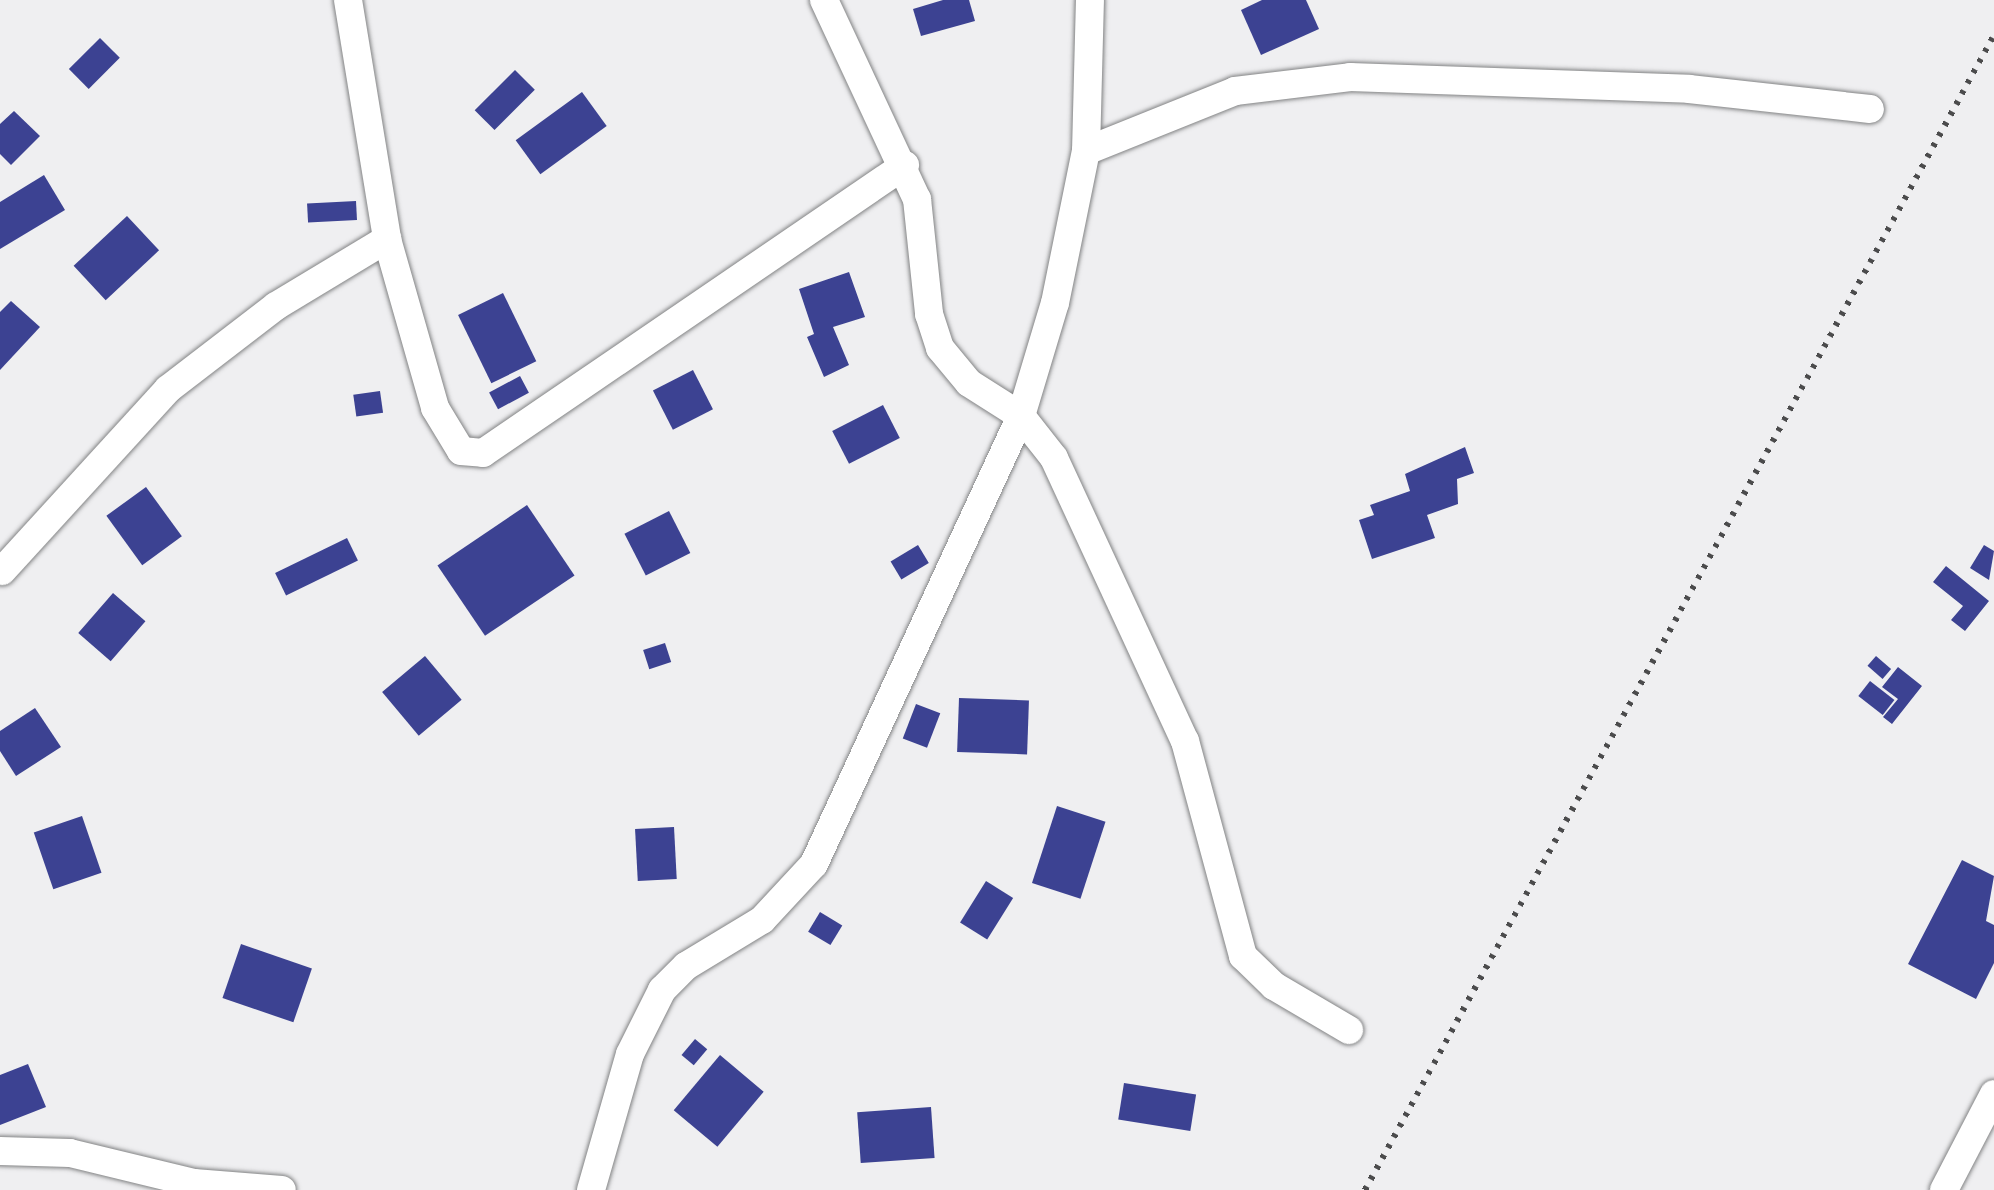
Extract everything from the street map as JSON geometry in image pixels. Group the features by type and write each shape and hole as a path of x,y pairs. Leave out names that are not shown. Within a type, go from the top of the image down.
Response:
{"street":[{"path":"348,0 387,239 435,408 461,451 483,453 905,165"},
{"path":"824,0 905,165 917,199 929,314 940,348 969,383 1021,416 1054,458 1185,741 1243,956 1274,986 1349,1030"},
{"path":"591,1190 630,1054 662,990 686,966 762,920 814,864 1021,416 1055,303 1086,151 1090,0"},
{"path":"1086,151 1235,91 1335,78 1689,89 1870,109"},
{"path":"2,571 168,389 276,306 387,239"},
{"path":"1944,1190 1994,1094"},
{"path":"0,1151 70,1153 194,1183 282,1190"}],"building":[{"path":"943,0 969,0 975,21 921,36 913,9"},
{"path":"1262,0 1306,0 1319,29 1261,55 1241,10"},
{"path":"100,38 120,58 89,89 69,69"},
{"path":"515,70 535,90 494,130 475,110"},
{"path":"582,92 607,126 540,174 516,140"},
{"path":"14,111 40,136 11,165 0,154 0,124"},
{"path":"44,175 65,210 0,249 0,202"},
{"path":"356,201 357,220 308,223 307,204"},
{"path":"127,216 159,250 106,300 74,266"},
{"path":"849,272 865,317 833,327 849,365 824,377 807,337 814,334 799,289"},
{"path":"503,293 536,361 491,383 458,315"},
{"path":"11,301 40,327 0,370 0,312"},
{"path":"693,370 713,409 673,430 653,390"},
{"path":"520,376 529,393 498,409 489,392"},
{"path":"380,391 383,413 356,417 353,395"},
{"path":"883,405 900,438 849,464 832,431"},
{"path":"1465,447 1474,473 1457,479 1458,504 1427,515 1435,538 1372,559 1359,520 1374,515 1370,505 1410,491 1405,474"},
{"path":"146,487 182,536 142,565 106,516"},
{"path":"527,505 575,575 485,636 437,565"},
{"path":"669,511 690,553 646,576 624,534"},
{"path":"347,538 358,560 286,596 275,573"},
{"path":"918,545 929,563 901,579 891,561"},
{"path":"1984,545 1994,551 1989,580 1970,568"},
{"path":"1946,566 1989,601 1965,631 1951,620 1963,606 1933,582"},
{"path":"113,593 145,621 111,661 78,633"},
{"path":"665,643 671,662 649,669 643,650"},
{"path":"425,656 462,700 419,736 382,692"},
{"path":"1876,656 1891,669 1883,679 1867,666"},
{"path":"1898,667 1922,686 1892,724 1883,717 1898,699 1882,687"},
{"path":"1870,681 1894,700 1883,715 1858,696"},
{"path":"959,698 1029,700 1027,754 957,752"},
{"path":"916,704 940,713 927,748 903,739"},
{"path":"35,708 61,747 16,776 0,751 0,731"},
{"path":"1057,806 1106,822 1080,899 1032,883"},
{"path":"82,816 102,873 53,889 34,833"},
{"path":"674,827 677,879 638,881 635,829"},
{"path":"1962,860 1994,876 1986,921 1994,925 1994,963 1976,999 1908,964"},
{"path":"986,881 1013,898 987,940 960,923"},
{"path":"820,912 842,925 830,945 808,932"},
{"path":"241,944 312,968 293,1022 222,998"},
{"path":"695,1039 707,1049 694,1065 682,1055"},
{"path":"720,1055 764,1092 717,1147 674,1110"},
{"path":"28,1064 46,1107 0,1125 0,1075"},
{"path":"1124,1083 1196,1094 1190,1131 1118,1120"},
{"path":"931,1107 935,1158 861,1163 857,1112"}],"railway":[{"path":"1365,1190 1994,35"}]}
